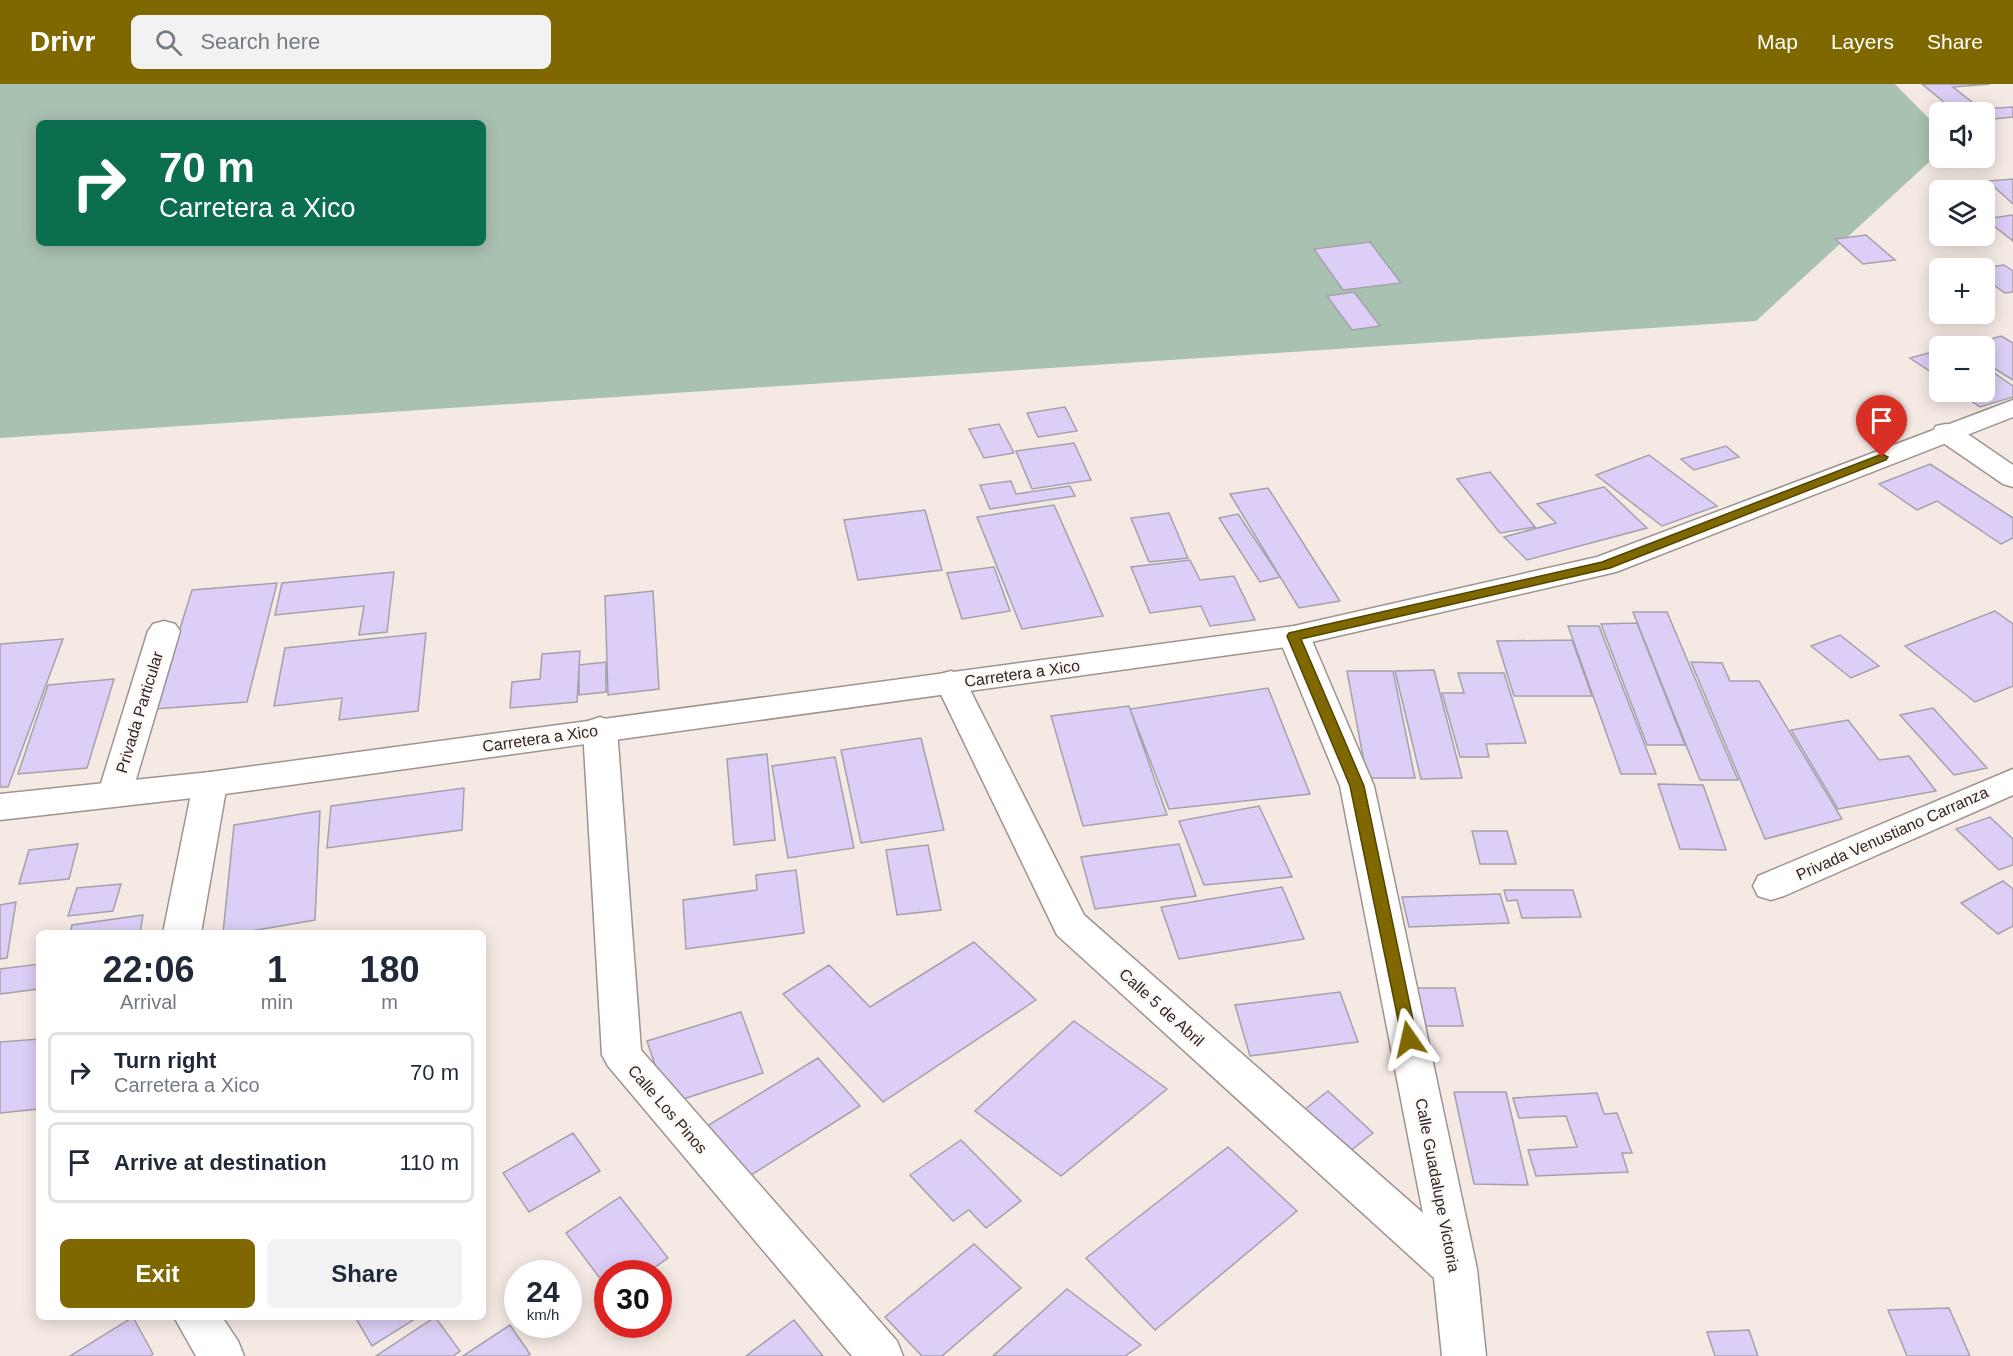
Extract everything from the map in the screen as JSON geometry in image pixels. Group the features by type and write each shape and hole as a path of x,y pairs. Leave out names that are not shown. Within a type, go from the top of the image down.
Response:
{"street":[{"name":"Carretera a Xico","path":"0,807 210,784 1294,636 1605,565 2013,408"},
{"path":"1946,432 2013,478"},
{"name":"Privada Particular","path":"115,793 164,630"},
{"name":"Calle Guadalupe Victoria","path":"1294,636 1357,786 1455,1269 1464,1356"},
{"name":"Calle 5 de Abril","path":"951,682 1070,925 1455,1269"},
{"name":"Calle Los Pinos","path":"600,729 622,1056 881,1356"},
{"name":"Privada Venustiano Carranza","path":"1771,886 2013,781"},
{"path":"183,930 210,784"},
{"path":"198,1320 222,1356"}],"green space":[{"path":"0,84 1895,84 1929,119 1929,162 1756,321 0,438"}],"building":[{"path":"1922,84 1990,84 1953,87 1972,102 1944,102"},
{"path":"2013,107 2013,117 1995,119 1995,108"},
{"path":"2013,179 2013,204 1995,187 1995,180"},
{"path":"2013,215 2013,241 1995,227 1995,218"},
{"path":"1866,235 1895,260 1863,264 1835,239"},
{"path":"1370,242 1401,283 1343,290 1314,249"},
{"path":"2004,265 2013,271 2013,292 2005,293 1995,286 1995,266"},
{"path":"1354,292 1380,326 1352,330 1327,296"},
{"path":"2001,336 2013,343 2013,380 1995,369 1995,338"},
{"path":"1929,353 1929,371 1910,358"},
{"path":"1995,374 2013,386 2013,397 1980,407 1973,402 1995,402"},
{"path":"1065,407 1077,431 1038,437 1027,413"},
{"path":"999,424 1014,453 984,458 969,429"},
{"path":"1074,443 1091,480 1032,489 1016,451"},
{"path":"1726,446 1739,457 1694,470 1681,459"},
{"path":"1649,455 1717,506 1662,526 1596,475"},
{"path":"1930,464 2013,518 2013,538 2001,544 1937,501 1917,510 1879,484"},
{"path":"1490,472 1535,527 1500,533 1457,479"},
{"path":"1011,481 1016,494 1070,486 1075,496 990,509 980,485"},
{"path":"1604,487 1647,528 1527,560 1504,537 1556,523 1537,504"},
{"path":"1268,488 1340,601 1299,608 1230,494"},
{"path":"1054,505 1103,616 1022,629 977,517"},
{"path":"925,510 942,570 858,580 844,520"},
{"path":"1169,513 1188,558 1149,562 1131,518"},
{"path":"1238,514 1280,577 1260,582 1219,518"},
{"path":"1190,560 1200,580 1234,576 1255,620 1210,626 1201,606 1150,613 1131,567"},
{"path":"994,567 1010,611 962,619 947,573"},
{"path":"394,572 387,632 359,635 364,606 275,615 282,583"},
{"path":"277,583 247,702 155,709 192,590"},
{"path":"653,591 659,689 608,695 605,596"},
{"path":"1995,611 2013,624 2013,686 1975,702 1905,646"},
{"path":"1633,612 1667,612 1738,780 1700,780"},
{"path":"1637,623 1685,745 1647,745 1601,624"},
{"path":"1568,626 1599,626 1656,774 1621,774"},
{"path":"426,633 418,711 339,720 342,698 274,706 285,648"},
{"path":"1840,635 1879,666 1851,678 1811,646"},
{"path":"63,639 8,787 0,787 0,644"},
{"path":"1572,640 1592,696 1514,696 1497,641"},
{"path":"580,651 577,702 510,708 512,682 540,679 542,654"},
{"path":"606,662 606,692 579,695 579,665"},
{"path":"1691,662 1722,663 1730,681 1759,681 1842,819 1765,839"},
{"path":"1434,670 1462,778 1421,779 1395,671"},
{"path":"1347,671 1393,671 1415,778 1367,778"},
{"path":"1458,673 1504,673 1526,743 1486,744 1489,757 1460,757 1442,693 1464,693"},
{"path":"114,679 87,768 18,774 48,685"},
{"path":"1268,688 1310,794 1169,809 1130,709"},
{"path":"1129,706 1167,815 1083,826 1051,716"},
{"path":"1933,708 1987,768 1954,775 1900,715"},
{"path":"1848,720 1879,760 1909,756 1936,791 1838,809 1791,730"},
{"path":"921,738 944,830 861,843 841,750"},
{"path":"767,754 775,840 734,845 727,759"},
{"path":"835,757 854,848 788,858 772,766"},
{"path":"1658,784 1703,785 1726,850 1680,849"},
{"path":"464,788 462,830 327,848 331,806"},
{"path":"1259,806 1292,877 1204,885 1179,821"},
{"path":"320,811 315,920 257,930 223,930 234,825"},
{"path":"1990,817 2013,839 2013,865 1999,870 1956,829"},
{"path":"1472,831 1507,831 1516,864 1480,864"},
{"path":"78,844 69,879 19,884 29,850"},
{"path":"1179,844 1196,896 1095,909 1081,857"},
{"path":"928,845 941,910 897,915 886,850"},
{"path":"796,870 804,933 686,949 683,900 757,890 756,875"},
{"path":"2003,881 2013,889 2013,926 1998,934 1961,903"},
{"path":"121,884 113,911 68,916 77,888"},
{"path":"1282,887 1304,939 1179,959 1161,907"},
{"path":"1504,890 1573,890 1581,917 1522,918 1517,900 1507,901"},
{"path":"1500,894 1509,923 1409,927 1402,897"},
{"path":"16,902 7,958 0,959 0,905"},
{"path":"143,915 140,930 71,930 72,925"},
{"path":"974,942 1036,1000 883,1102 783,994 829,965 870,1007"},
{"path":"36,964 36,989 0,994 0,969"},
{"path":"1417,988 1455,988 1463,1026 1425,1026"},
{"path":"1340,992 1358,1042 1250,1056 1235,1005"},
{"path":"741,1012 763,1073 668,1104 647,1041"},
{"path":"1074,1021 1167,1089 1061,1176 975,1111"},
{"path":"36,1039 36,1109 0,1113 0,1042"},
{"path":"818,1058 860,1106 740,1182 699,1131"},
{"path":"1328,1091 1373,1133 1345,1155 1299,1114"},
{"path":"1454,1092 1506,1092 1528,1185 1474,1184"},
{"path":"1597,1093 1604,1114 1617,1113 1632,1153 1622,1153 1628,1172 1536,1176 1528,1150 1577,1147 1566,1116 1519,1118 1513,1098"},
{"path":"573,1133 600,1171 529,1212 503,1173"},
{"path":"961,1140 1021,1201 986,1228 969,1210 953,1221 910,1175"},
{"path":"1228,1147 1297,1211 1155,1330 1086,1258"},
{"path":"620,1197 668,1258 665,1260 594,1260 594,1270 566,1233"},
{"path":"974,1244 1021,1288 942,1356 922,1356 885,1317"},
{"path":"1067,1289 1141,1345 1125,1356 993,1356"},
{"path":"1949,1308 1970,1356 1907,1356 1888,1310"},
{"path":"128,1320 135,1320 153,1354 150,1356 70,1356"},
{"path":"357,1320 413,1320 372,1346"},
{"path":"430,1320 437,1320 460,1351 453,1356 376,1356"},
{"path":"794,1320 823,1356 746,1356"},
{"path":"504,1329 504,1338 519,1338 530,1354 527,1356 463,1356"},
{"path":"1749,1330 1758,1356 1715,1356 1707,1332"}],"route":[{"path":"1409,1039 1357,786 1294,636 1605,565 1882,457"}]}
